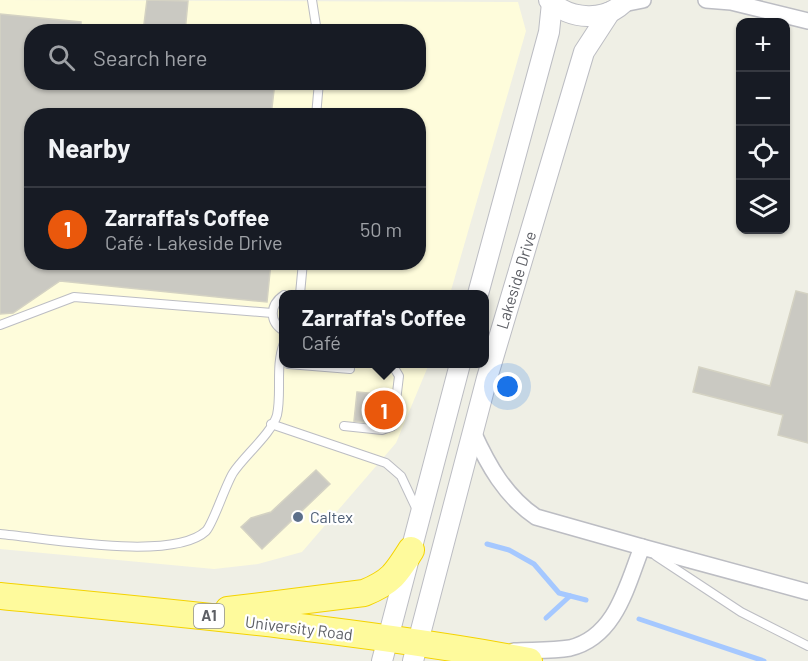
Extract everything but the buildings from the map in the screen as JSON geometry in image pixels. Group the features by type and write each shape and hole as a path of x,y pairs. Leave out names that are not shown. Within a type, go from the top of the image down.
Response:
{"highway":[{"path":"192,614 363,592 382,586 395,575 411,550"},
{"name":"University Road","path":"0,596 192,614 386,650 415,652"},
{"name":"A1","path":"415,652 484,653 529,661"}],"street":[{"path":"551,1 562,10 580,16 599,15 620,5 643,0"},
{"path":"706,0 729,1 808,21"},
{"name":"Lakeside Drive","path":"479,290 549,32 551,1"},
{"name":"Lakeside Drive","path":"415,652 473,432 584,52 620,5"},
{"path":"386,650 458,368"},
{"path":"473,432 490,470 524,509 536,517 808,592"},
{"path":"484,653 569,648 592,639 605,629 621,601 642,547"}],"lane":[{"path":"312,0 316,24"},
{"path":"317,108 318,90"},
{"path":"301,290 302,270"},
{"path":"0,325 74,297 272,313"},
{"path":"279,299 272,313 279,328"},
{"path":"0,534 142,547 171,547 194,540 207,530 234,471 272,424 276,416 283,368"},
{"path":"340,368 350,369"},
{"path":"344,426 382,430 393,426 399,376 394,368"},
{"path":"272,424 386,463 401,476 420,515"},
{"path":"642,547 741,612 808,646"}],"shaded area":[{"path":"0,0 518,2 526,31 451,290 279,290 279,368 427,368 396,443 302,552 258,564 214,569 0,549"}],"waterway":[{"path":"487,544 509,550 534,564 559,593 586,600"},
{"path":"546,618 570,596"},
{"path":"639,619 764,661"}],"place":[{"name":"Zarraffa's Coffee","path":"384,410"},
{"name":"Caltex","path":"298,517"}]}
